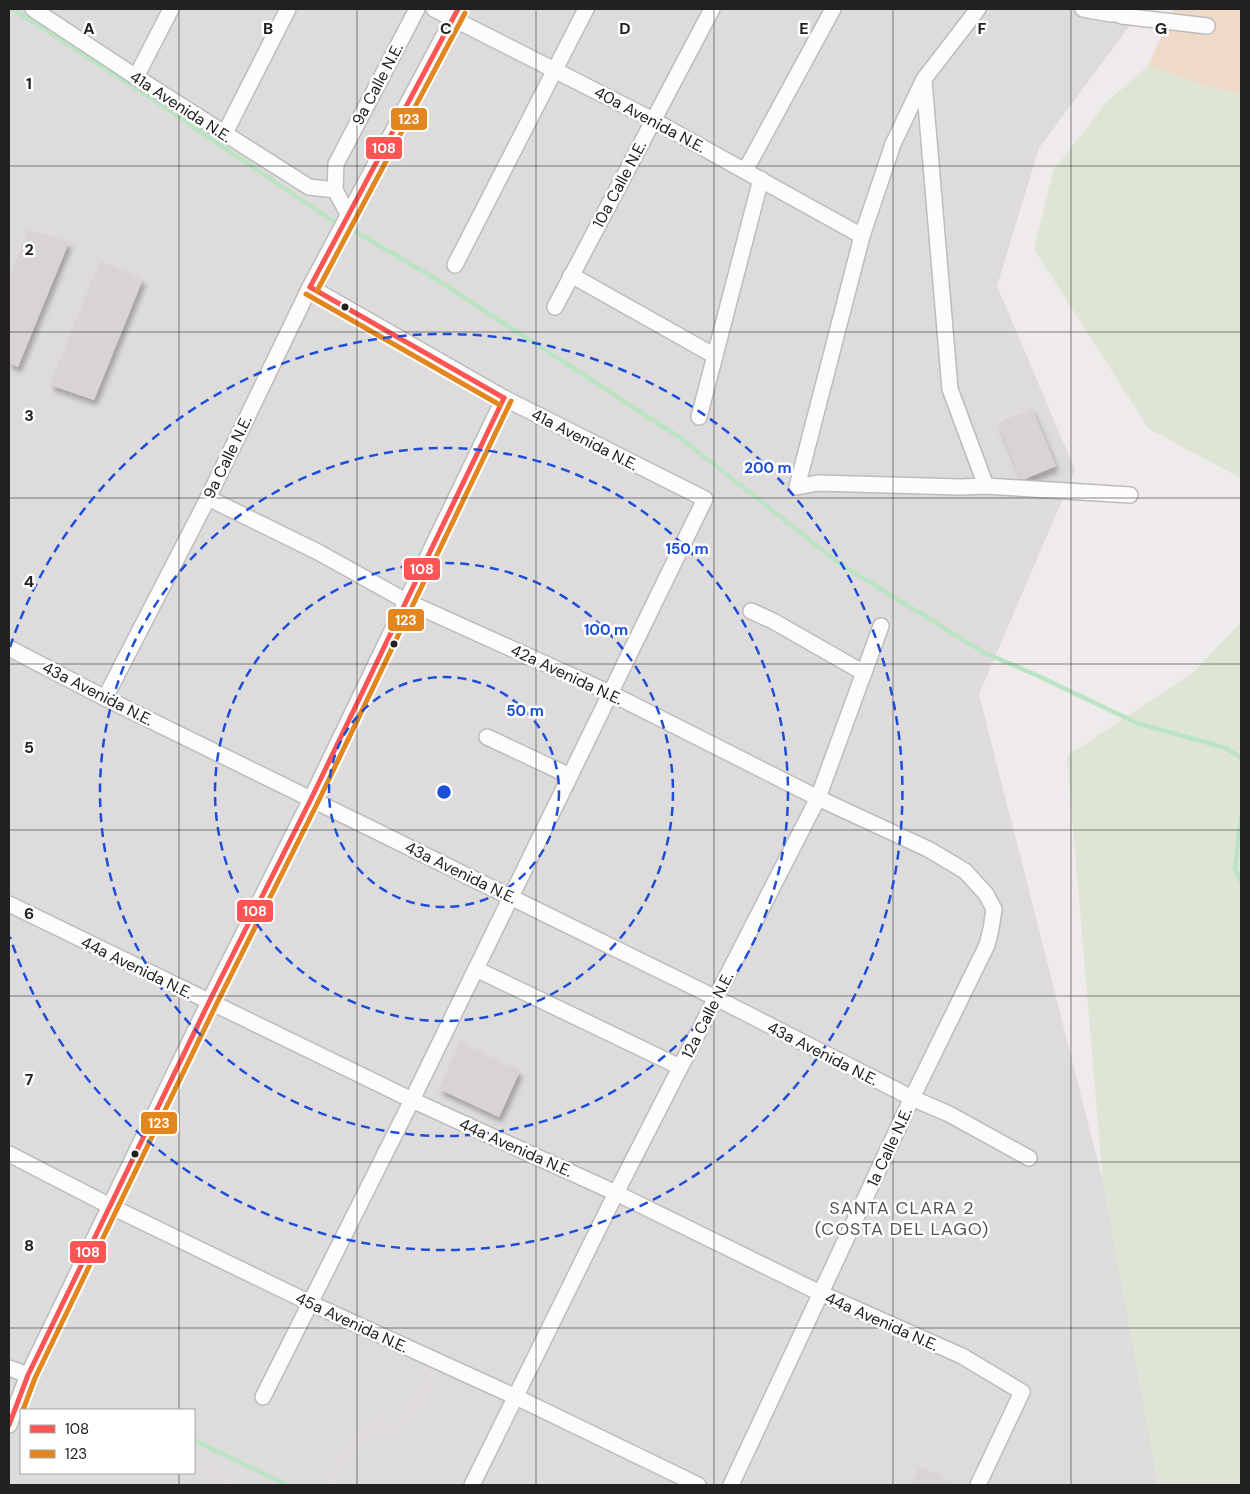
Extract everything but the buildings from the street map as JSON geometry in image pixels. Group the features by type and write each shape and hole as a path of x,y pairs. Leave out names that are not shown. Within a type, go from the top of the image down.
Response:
{"street":[{"name":"41a Avenida N.E.","path":"33,9 309,187 335,190"},
{"path":"136,77 171,9"},
{"path":"225,134 288,9"},
{"name":"9a Calle N.E.","path":"335,190 336,164 417,9"},
{"name":"40a Avenida N.E.","path":"434,9 456,13 554,70 653,120 862,236"},
{"path":"455,265 586,9"},
{"name":"10a Calle N.E.","path":"555,307 712,9"},
{"path":"745,171 833,9"},
{"path":"978,9 924,79 893,144 862,236 797,487 818,483 986,486 1130,495"},
{"path":"1083,9 1122,16 1207,26"},
{"path":"1102,9 1122,16"},
{"name":"9a Calle N.E.","path":"105,698 208,498 310,287 456,13"},
{"path":"924,79 950,389 986,486"},
{"path":"699,417 761,179"},
{"path":"335,190 345,222"},
{"path":"571,275 715,356"},
{"name":"41a Avenida N.E.","path":"310,287 504,398 705,499 610,693"},
{"path":"9,1425 28,1375 209,1002 311,799 504,398"},
{"name":"42a Avenida N.E.","path":"208,498 318,552 406,601 610,693 818,798 928,849"},
{"path":"751,610 864,672"},
{"name":"12a Calle N.E.","path":"472,1485 616,1193 818,798 881,626"},
{"name":"43a Avenida N.E.","path":"9,648 105,698 716,998 912,1098 950,1114 1028,1158"},
{"path":"263,1397 412,1100 610,693"},
{"path":"487,737 570,776"},
{"name":"1a Calle N.E.","path":"731,1485 912,1098 986,945 991,929 994,909 986,894 965,871 928,849"},
{"name":"44a Avenida N.E.","path":"9,904 412,1100 616,1193 820,1293 962,1356 1022,1392 978,1485"},
{"path":"476,969 680,1067"},
{"name":"45a Avenida N.E.","path":"9,1154 110,1206 310,1303 516,1397 698,1485"},
{"path":"9,1368 28,1375"}],"path":[{"path":"330,1485 336,1471 365,1430 379,1423 396,1427 405,1421 438,1362"},
{"path":"195,1465 235,1485"}],"shaded area":[{"path":"9,9 1142,9 1039,148 997,286 1075,470 979,694 1180,1485 9,1485"},
{"path":"1174,9 1241,9 1241,94 1206,86 1148,66"}],"green space":[{"path":"1148,66 1206,86 1241,94 1241,478 1149,429 1034,249 1053,171 1106,103"},
{"path":"1241,622 1241,1485 1158,1485 1103,1183 1067,756 1194,672"}],"waterway":[{"path":"13,9 142,92 328,218 356,232 431,276 681,438 837,562 983,652 1137,723 1226,748 1241,758"},
{"path":"1241,816 1235,869 1241,881"},
{"path":"195,1440 287,1485"}],"transit line":[{"name":"108","path":"310,287 458,9"},
{"name":"123","path":"317,291 465,13"},
{"name":"108","path":"310,287 504,398"},
{"name":"123","path":"306,294 500,405"},
{"name":"108","path":"9,1425 28,1375 209,1002 311,799 504,398"},
{"name":"123","path":"23,1409 35,1378 216,1005 318,802 511,401"}],"district":[{"name":"SANTA CLARA 2 (COSTA DEL LAGO)","path":"902,1218"}]}
